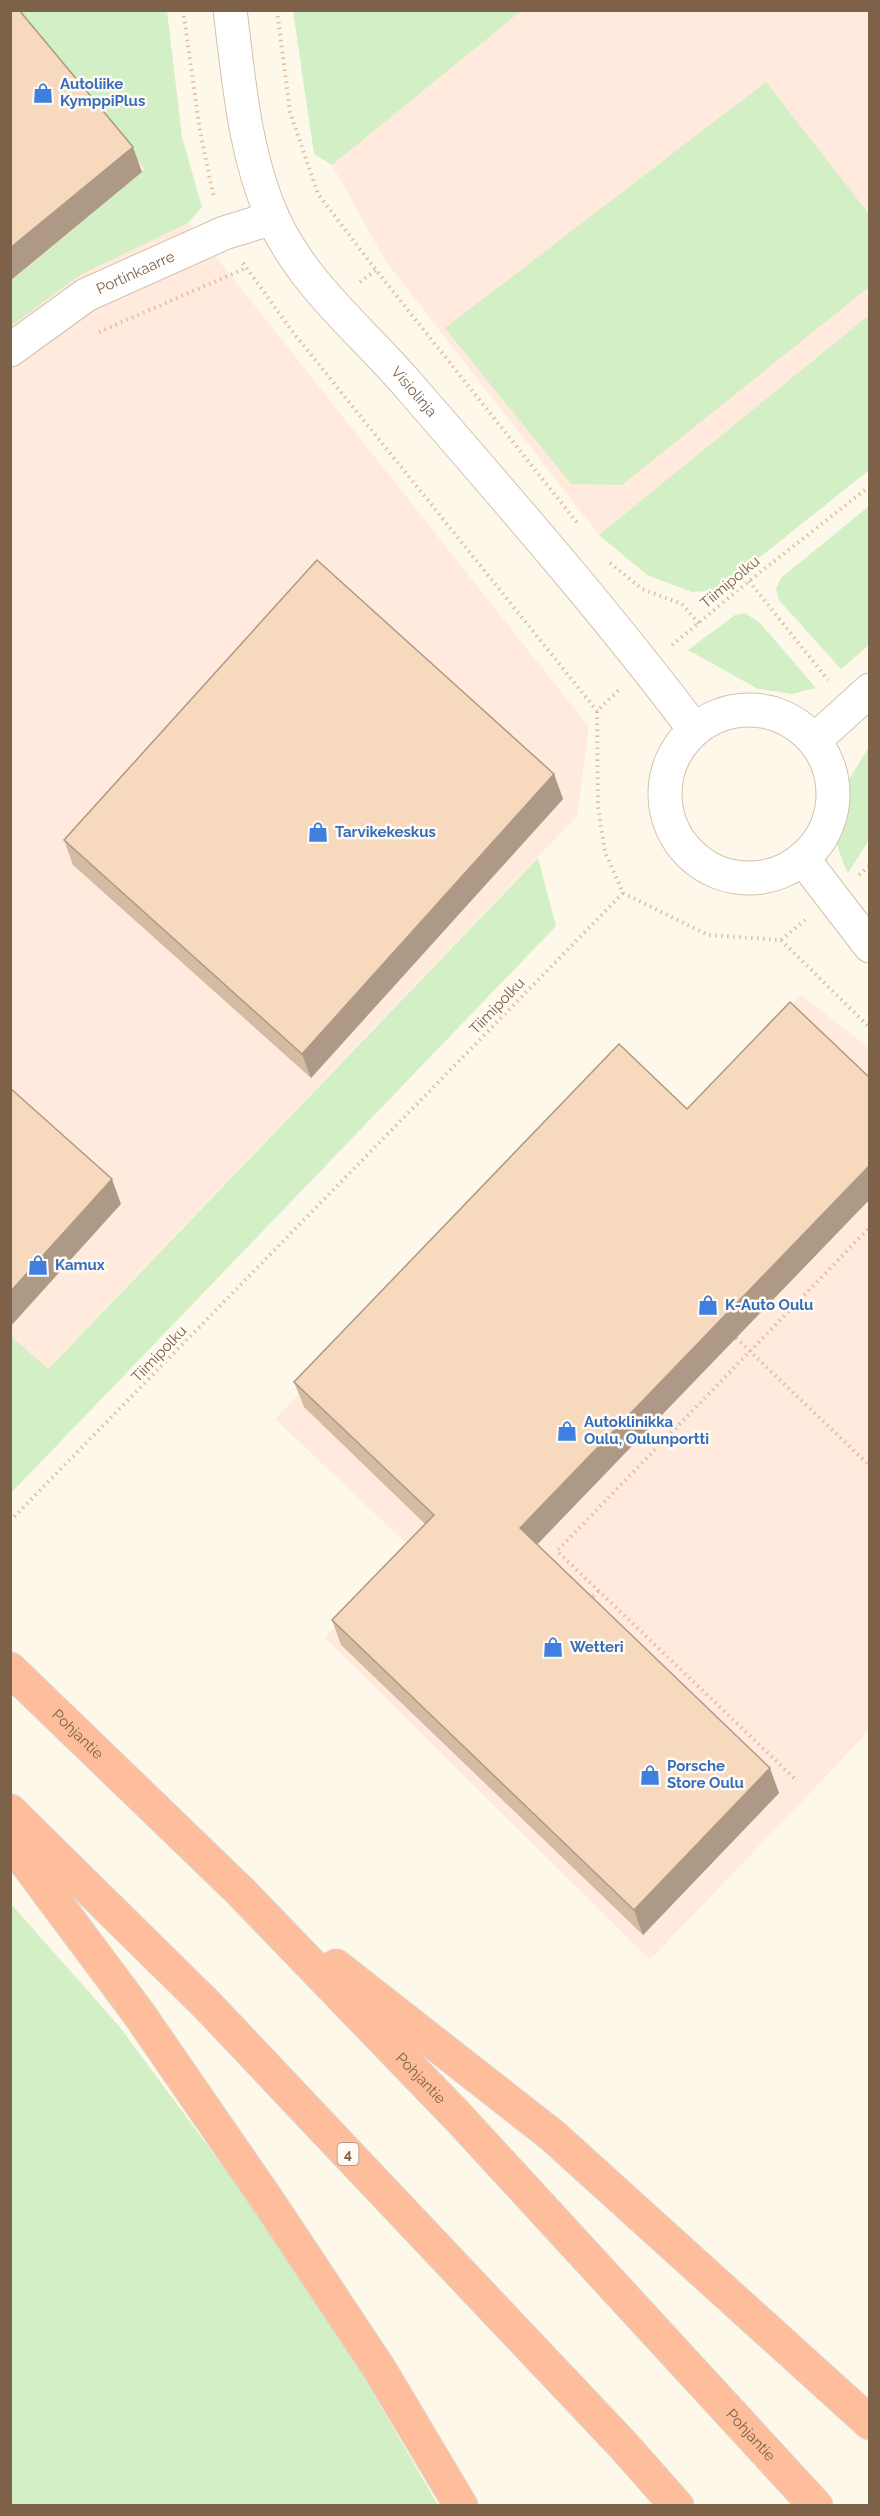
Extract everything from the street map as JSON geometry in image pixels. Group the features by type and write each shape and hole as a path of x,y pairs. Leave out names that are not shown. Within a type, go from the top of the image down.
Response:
{"highway":[{"name":"Pohjantie","path":"10,1669 240,1891 460,2119 816,2505"},
{"name":"4","path":"10,1811 207,2005 615,2436 677,2505"},
{"path":"10,1841 139,2014 270,2204 380,2370 462,2505"},
{"path":"240,1891 553,2136 870,2423"}],"street":[{"name":"Visiolinja","path":"230,10 244,120 257,173 273,218 288,246 331,303 408,384 646,666 694,729"},
{"name":"Portinkaarre","path":"10,351 86,295 224,233 273,218"},
{"path":"815,740 860,698"},
{"path":"735,710 757,710 779,714 799,725 815,740 827,759 833,780 834,802 829,823 818,843 803,859 785,871 763,877 742,878 720,873 701,863 684,848 672,830 666,809 664,786 669,765 680,746 694,729 713,717 735,710"},
{"path":"803,859 870,946"}],"path":[{"path":"277,10 290,112 318,194 586,534"},
{"path":"96,333 246,268"},
{"name":"Tiimipolku","path":"10,1521 623,893 605,852 598,807 597,711 646,666 749,580 870,486"},
{"path":"608,561 642,589 682,604 699,624"},
{"path":"749,580 860,698"},
{"path":"782,940 870,866"},
{"path":"623,893 708,935 782,940 870,1028"},
{"path":"794,1778 557,1551 870,1227"},
{"path":"736,1338 870,1466"},
{"path":"584,1606 599,1590"}],"shaded area":[{"path":"20,10 589,727 577,816 47,1369 11,1336 10,11"},
{"path":"521,11 869,11 869,315 599,535 385,260 332,165"},
{"path":"801,995 869,1048 869,1731 650,1960 325,1638 409,1546 275,1419 619,1061 681,1119"}],"green space":[{"path":"293,10 521,11 332,165 314,154"},
{"path":"20,11 167,11 182,137 202,207 188,223 80,275 11,326 11,281 145,169"},
{"path":"766,82 869,214 869,287 622,485 571,484 445,328"},
{"path":"869,315 869,470 719,590 692,592 647,575 599,535"},
{"path":"869,506 869,645 841,669 779,600 776,589 781,578"},
{"path":"745,613 760,623 816,688 792,694 758,689 688,650 735,615"},
{"path":"869,747 869,840 848,873 836,836 837,807 849,779"},
{"path":"538,858 556,926 11,1493 11,1336 48,1369"},
{"path":"11,1904 119,2026 256,2211 365,2379 438,2505 11,2505"}],"building":[{"name":"Autoliike KymppiPlus","path":"10,10 19,10 133,147 10,248"},
{"name":"Tarvikekeskus","path":"317,560 554,774 302,1054 64,840"},
{"path":"790,1002 870,1078 870,1165 520,1528 770,1768 634,1910 332,1620 434,1515 294,1382 619,1044 687,1109"},
{"name":"Kamux","path":"10,1088 112,1179 10,1292"}],"place":[{"name":"Autoliike KymppiPlus","path":"43,93"},
{"name":"Tarvikekeskus","path":"318,832"},
{"name":"Kamux","path":"38,1265"},
{"name":"K-Auto Oulu","path":"708,1305"},
{"name":"Autoklinikka Oulu, Oulunportti","path":"567,1431"},
{"name":"Wetteri","path":"553,1647"},
{"name":"Porsche Store Oulu","path":"650,1775"}]}
